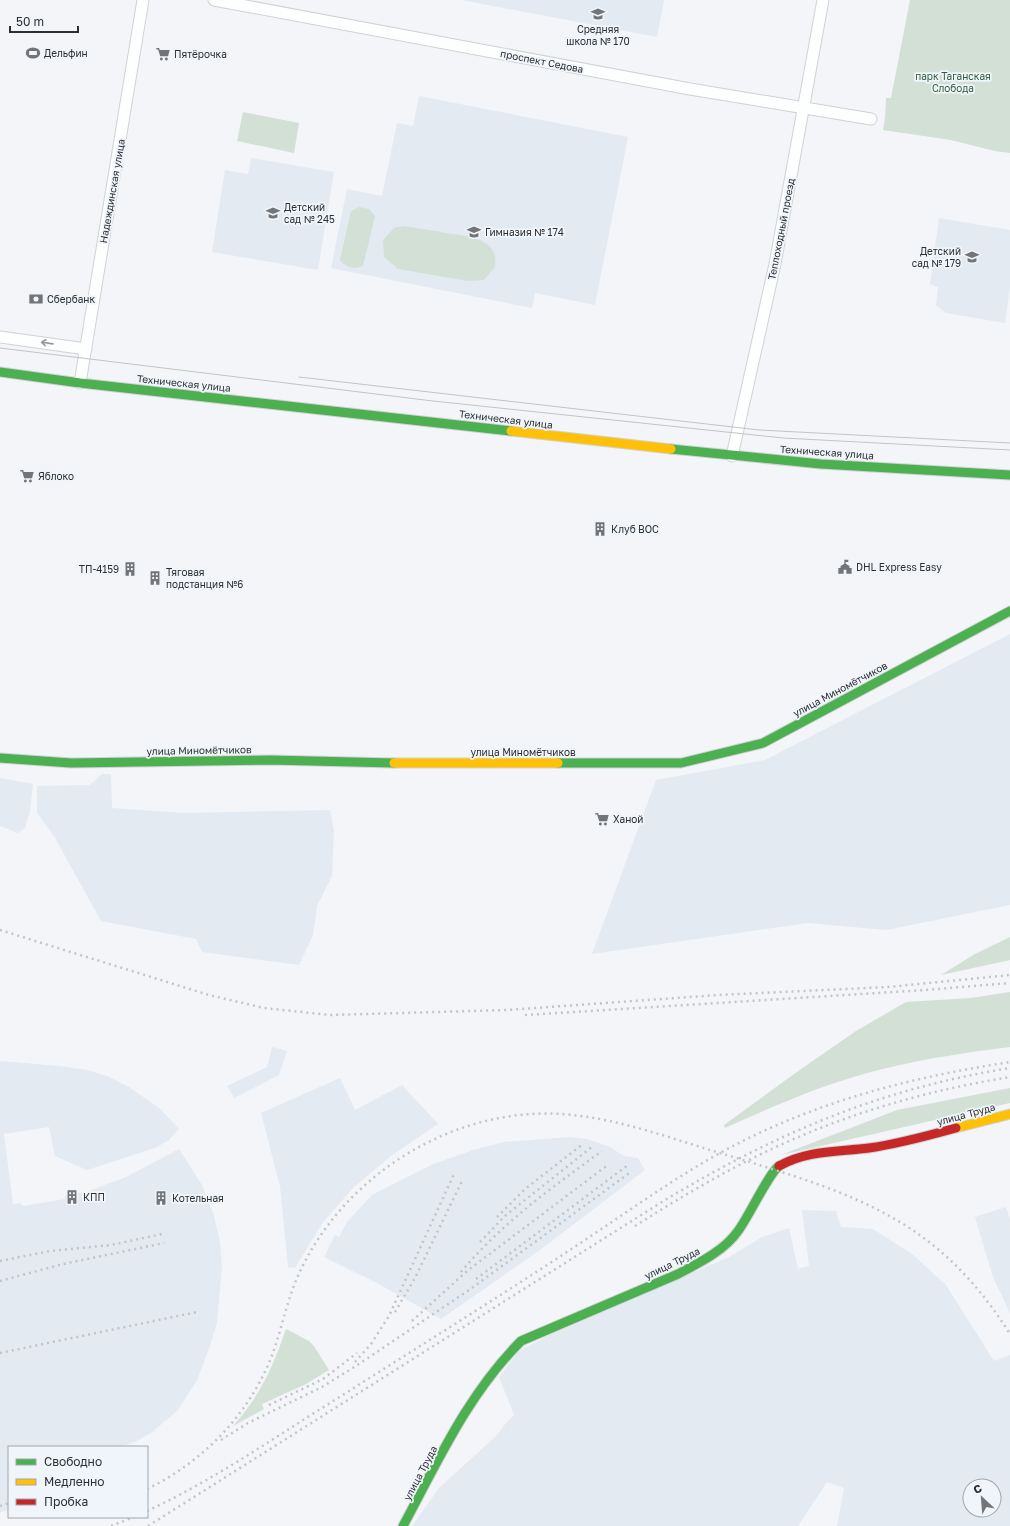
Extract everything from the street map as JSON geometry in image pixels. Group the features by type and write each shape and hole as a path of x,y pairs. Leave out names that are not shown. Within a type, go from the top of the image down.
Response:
{"street":[{"name":"Надеждинская улица","path":"80,383 143,0"},
{"name":"проспект Седова","path":"214,0 803,108 872,118"},
{"name":"Теплоходный проезд","path":"732,456 775,264 823,0"},
{"path":"0,337 86,349"},
{"name":"Техническая улица","path":"0,372 80,383 732,456 821,464 1010,475"},
{"name":"улица Миномётчиков","path":"0,758 71,763 271,760 375,763 681,763 763,743 1010,611"},
{"name":"улица Труда","path":"403,1526 464,1413 508,1353 522,1341 678,1274 702,1261 724,1246 741,1227 764,1193 777,1167 786,1162 824,1151 868,1148 906,1141 1010,1114"}],"shaded area":[{"name":"Средняя школа № 170","path":"461,0 664,0 657,37"},
{"name":"Гимназия № 174","path":"419,96 628,137 595,305 535,293 532,308 331,268 347,189 382,196 397,123 413,126"},
{"name":"Детский сад № 245","path":"251,158 334,172 318,270 212,252 225,170 248,174"},
{"name":"Детский сад № 179","path":"939,218 1010,230 1010,287 1005,323 946,313 936,305 938,287 930,284"},
{"path":"1010,634 1010,905 886,930 808,923 592,954 656,780 765,760"},
{"path":"102,774 111,774 112,808 184,813 330,810 334,831 332,876 317,906 313,935 299,965 202,952 196,939 101,921 54,836 37,813 37,786 90,785"},
{"path":"0,778 33,784 30,811 25,828 18,833 0,826"},
{"path":"272,1047 287,1051 279,1075 234,1098 227,1086 267,1067"},
{"path":"0,1061 60,1066 87,1070 107,1076 129,1087 159,1108 179,1129 169,1140 155,1148 87,1170 55,1156 49,1127 4,1134 13,1204 20,1203 23,1206 65,1199 65,1195 86,1192 126,1177 179,1149 202,1185 214,1216 220,1242 222,1266 217,1323 210,1346 197,1380 178,1410 151,1433 137,1441 124,1446 8,1446 8,1510 0,1512"},
{"path":"340,1078 355,1110 402,1085 438,1124 391,1156 354,1187 323,1222 295,1268 288,1267 280,1186 261,1113"},
{"path":"570,1137 587,1139 610,1147 624,1156 638,1158 645,1170 540,1250 441,1319 377,1283 324,1257 335,1235 339,1237 347,1222 372,1195 431,1165 473,1150 504,1142"},
{"path":"1006,1207 1010,1220 1010,1313 993,1277 975,1217"},
{"path":"802,1210 836,1211 841,1227 873,1229 912,1254 946,1285 994,1361 1010,1355 1010,1526 837,1526 844,1488 827,1482 798,1526 412,1526 439,1488 496,1436 514,1415 499,1377 518,1352 549,1335 729,1257 762,1237 789,1228 798,1269 809,1266"}],"green space":[{"name":"парк Таганская Слобода","path":"910,0 1010,0 1010,153 995,151 951,140 883,130 886,98 891,98"},
{"path":"243,112 299,123 294,153 237,141"},
{"path":"359,207 369,209 375,216 363,266 353,268 347,266 340,260 351,211"},
{"path":"403,226 472,237 480,240 487,244 492,250 495,257 495,267 484,280 468,281 398,269 384,257 383,240 394,228"},
{"path":"1010,937 1010,960 941,975 975,954"},
{"path":"1010,992 1010,1047 933,1058 866,1073 825,1086 725,1128 724,1125 801,1069 856,1031 906,1002 971,998"},
{"path":"1010,1088 1010,1103 781,1155 897,1110"},
{"path":"286,1329 309,1341 314,1346 329,1370 306,1384 262,1404 264,1409 233,1426 251,1403 265,1380 276,1357"}],"tram line":[{"path":"0,348 433,401 783,438 1010,450"},
{"path":"299,377 759,430 1010,443"}],"railway":[{"path":"0,930 209,995 264,1008 330,1015 507,1010 718,995 888,987 1010,975"},
{"path":"525,1015 926,990 1010,983"},
{"path":"148,1511 196,1486 244,1458 519,1283 671,1182 718,1154 768,1129 857,1096 887,1087 948,1073 1010,1062"},
{"path":"148,1526 665,1200 748,1154 789,1134 873,1101 962,1077 1010,1068"},
{"path":"635,1226 723,1174 759,1155 806,1134 892,1104 950,1088 1010,1077"},
{"path":"148,1488 187,1465 205,1451 221,1435 250,1399 271,1358 297,1278 316,1242 341,1209 371,1180 404,1156 441,1136 480,1122 521,1115 562,1114 605,1120 668,1137 775,1170 854,1198 889,1216 922,1237 953,1263 982,1295 1010,1334"},
{"path":"497,1217 525,1189 583,1144"},
{"path":"480,1242 505,1216 593,1146"},
{"path":"461,1272 493,1238 527,1207 602,1151"},
{"path":"412,1321 467,1271 609,1164"},
{"path":"476,1279 628,1165"},
{"path":"221,1440 248,1423 322,1387 359,1364 472,1288 632,1171"},
{"path":"355,1362 371,1344 389,1316 454,1174"},
{"path":"395,1312 415,1278 463,1179"},
{"path":"0,1261 50,1251 111,1245 162,1234"},
{"path":"0,1281 63,1264 164,1243"},
{"path":"0,1353 197,1312"},
{"path":"269,1405 323,1379 357,1353"},
{"path":"0,1506 8,1503"},
{"path":"111,1526 131,1518"}],"traffic: fast":[{"path":"0,372 80,383 511,431"},
{"path":"671,449 821,464 1010,475"},
{"path":"558,763 681,763 763,743 1010,611"},
{"path":"0,758 71,763 271,760 394,763"},
{"path":"403,1526 455,1429 485,1383 521,1341 678,1274 711,1256 726,1245 738,1231 764,1186 779,1166"}],"traffic: slow":[{"path":"511,431 671,449"},
{"path":"394,763 558,763"},
{"path":"956,1128 1010,1114"}],"traffic: jam":[{"path":"779,1166 812,1154 880,1146 912,1140 956,1128"}],"place":[{"name":"Средняя школа № 170","path":"598,14"},
{"name":"Дельфин","path":"33,53"},
{"name":"Пятёрочка","path":"163,54"},
{"name":"Детский сад № 245","path":"273,213"},
{"name":"Гимназия № 174","path":"474,232"},
{"name":"Детский сад № 179","path":"972,257"},
{"name":"Сбербанк","path":"36,299"},
{"name":"Яблоко","path":"27,476"},
{"name":"Клуб ВОС","path":"600,529"},
{"name":"DHL Express Easy","path":"845,567"},
{"name":"ТП-4159","path":"130,569"},
{"name":"Тяговая подстанция №6","path":"155,578"},
{"name":"Ханой","path":"602,819"},
{"name":"КПП","path":"72,1197"},
{"name":"Котельная","path":"161,1198"}]}
